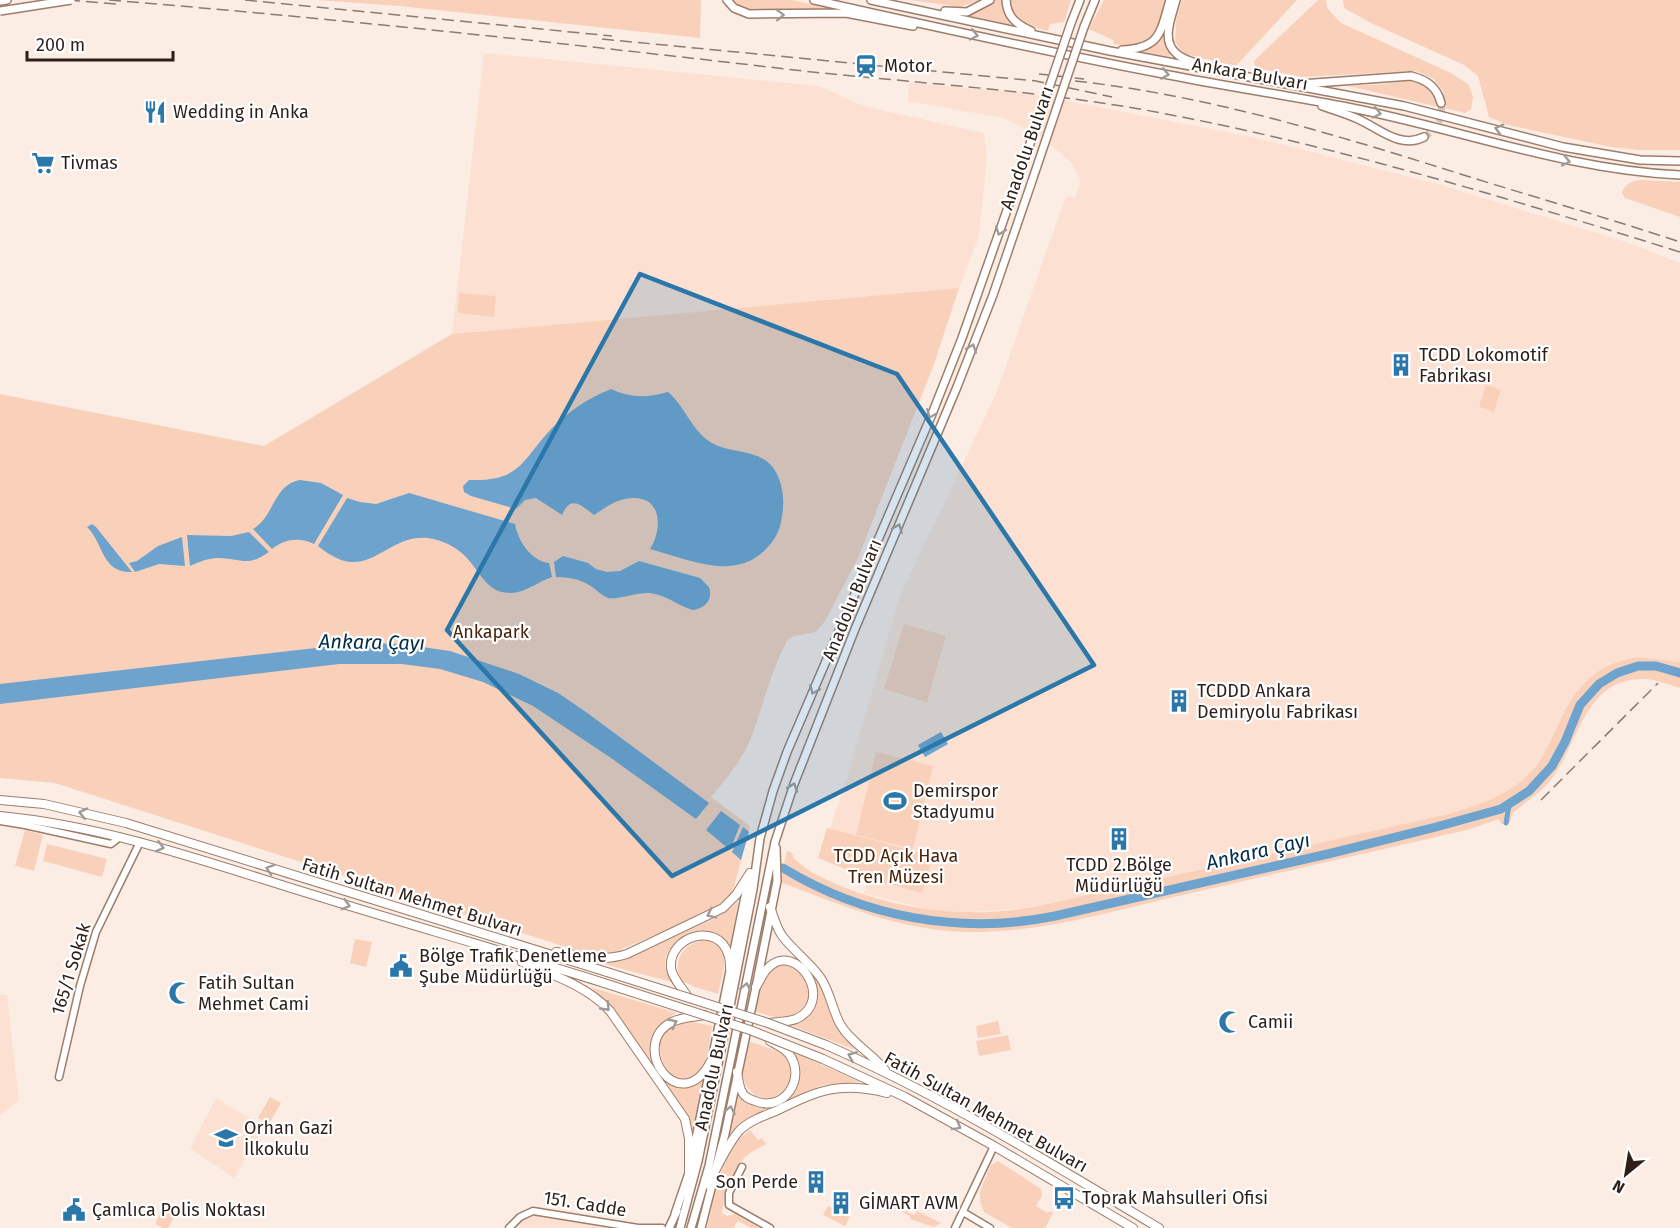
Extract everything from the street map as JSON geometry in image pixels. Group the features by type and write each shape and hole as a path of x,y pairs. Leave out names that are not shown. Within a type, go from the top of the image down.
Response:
{"highway":[{"name":"Fatih Sultan Mehmet Bulvarı","path":"0,801 44,804 126,823 768,1023 826,1045 888,1073 963,1112 1159,1228"},
{"name":"Fatih Sultan Mehmet Bulvarı","path":"0,816 42,820 165,848 480,944 750,1030 824,1059 905,1097 994,1146 1133,1228"},
{"path":"528,947 600,959 627,954 723,908 753,874"},
{"path":"770,907 784,938 822,980 841,1025 854,1042 879,1062 888,1073"},
{"path":"688,997 671,969 672,959 678,947 690,936 710,936 720,940 729,954 730,968"},
{"path":"480,944 572,983 608,1008 685,1119 689,1138 689,1173"},
{"path":"756,987 769,967 778,962 787,961 803,968 813,985 812,999 805,1012 796,1019 768,1023"},
{"path":"704,1015 668,1024 659,1035 655,1054 658,1065 665,1076 681,1083 692,1082 699,1078 711,1061"},
{"path":"737,1072 741,1091 747,1098 761,1104 780,1101 791,1091 795,1079 795,1066 783,1048 750,1030"},
{"path":"712,1168 734,1137 745,1126 825,1089 860,1087 905,1097"}],"main road":[{"path":"0,1 7,0"},
{"path":"0,11 71,0"},
{"path":"727,0 734,8 748,14 846,13 915,27 944,28"},
{"name":"Ankara Bulvarı","path":"814,0 1168,75 1408,120 1567,162 1640,174 1680,175"},
{"name":"Ankara Bulvarı","path":"872,0 1110,51 1404,106 1563,147 1640,160 1680,161"},
{"path":"878,0 887,3 904,2 959,13 975,9 990,0"},
{"path":"1006,0 1008,11 1016,23 1041,36"},
{"name":"Anadolu Bulvarı","path":"691,1228 712,1168 766,879 775,842 794,784 855,629 957,387 993,295 1084,27 1097,0"},
{"path":"1110,51 1137,50 1151,44 1161,31 1170,0"},
{"path":"1176,0 1168,35 1172,49 1178,55 1209,69"},
{"name":"Anadolu Bulvarı","path":"680,1228 696,1166 760,838 773,791 787,752 962,338 1080,1"},
{"path":"1290,85 1411,76 1420,78 1436,89 1442,103"},
{"path":"1279,95 1350,116 1401,140 1416,141 1424,137"},
{"path":"705,1214 712,1168 737,1072 777,881 775,842"},
{"path":"688,1201 689,1173 711,1061 730,968 753,874"},
{"path":"669,1228 696,1166"},
{"path":"701,1228 712,1168"},
{"path":"675,1214 689,1173"},
{"path":"699,1205 709,1183"}],"street":[{"path":"0,821 111,844 120,837"},
{"name":"165/1 Sokak","path":"59,1077 80,986 96,932 140,842"},
{"path":"955,1228 994,1146"},
{"path":"742,1167 729,1193 729,1205 770,1228"},
{"name":"151. Cadde","path":"509,1228 520,1217 533,1211 638,1228 662,1228"},
{"path":"963,1212 990,1228"}],"highlighted area":[{"path":"640,274 897,374 1094,665 672,876 447,630"}],"shaded area":[{"path":"484,53 819,86 863,106 984,133 987,158 979,236 959,288 452,334"},
{"path":"909,83 1026,93 1257,138 1441,185 1629,243 1680,263 1680,662 1640,657 1563,713 1545,753 1526,777 1508,792 1491,801 1448,814 1034,907 974,912 946,911 864,893 870,875 821,856 847,778 900,596 996,394 1066,196 1075,198 1081,181 1071,162 1041,137 1004,118 908,101"},
{"path":"0,995 7,995 19,1100 0,1116"},
{"name":"Orhan Gazi İlkokulu","path":"216,1098 264,1127 234,1178 190,1148"},
{"path":"528,1212 640,1228 515,1228 520,1217"}],"green space":[{"path":"317,0 701,0 700,38 399,6"},
{"path":"730,0 792,0 829,8 763,13 739,7"},
{"path":"911,0 980,0 960,7"},
{"path":"995,0 1003,0 1004,13 1011,25 966,16 981,10"},
{"path":"1010,0 1071,0 1064,22 1050,24 1048,31 1028,25 1017,18 1013,14"},
{"path":"1104,0 1165,0 1160,22 1152,37 1137,45 1127,46 1114,44 1113,40 1089,29"},
{"path":"1182,0 1297,0 1236,66 1184,54 1175,42 1176,20"},
{"path":"1318,0 1326,0 1327,8 1341,23 1451,73 1469,85 1473,97 1471,109 1465,113 1348,86 1419,81 1444,103 1443,91 1434,79 1416,71 1302,77 1255,68 1254,61"},
{"path":"1343,0 1680,0 1680,150 1638,150 1611,147 1508,125 1489,117 1478,76 1464,65 1371,23 1344,8"},
{"path":"1164,30 1165,43 1171,57 1143,52 1154,45"},
{"path":"1641,180 1680,182 1680,217 1625,198 1622,193 1625,187"},
{"name":"Ankapark","path":"959,288 934,364 858,558 825,621 816,632 788,639 772,675 749,743 734,768 711,797 750,826 732,895 707,913 610,954 578,951 55,783 0,778 0,394 264,446 452,334"},
{"path":"459,293 496,296 494,317 458,313"},
{"path":"1486,385 1501,390 1494,412 1479,407"},
{"path":"904,624 946,636 927,702 884,689"},
{"path":"1640,657 1680,662 1680,688 1644,679 1625,681 1609,689 1587,713 1553,777 1544,788 1512,814 1510,823 1501,824 1499,819 1467,830 1104,914 1049,925 995,932 943,931 895,922 849,908 780,882 787,851 792,853 794,859 817,875 876,898 934,910 1003,911 1034,907 1448,814 1506,792 1526,777 1545,753 1571,700 1588,679 1611,665"},
{"name":"Demirspor Stadyumu","path":"876,752 933,766 913,849 856,835"},
{"name":"TCDD Açık Hava Tren Müzesi","path":"827,828 933,856 922,893 867,878 818,858"},
{"path":"25,830 43,835 34,871 15,866"},
{"path":"47,844 107,859 102,877 43,861"},
{"path":"738,901 730,947 720,937 710,932 692,932 679,939 666,957 665,964 672,982 604,964 625,960 715,918"},
{"path":"355,939 372,942 366,967 350,963"},
{"path":"709,940 717,945 724,957 724,970 718,994 680,980 678,972 678,964 683,952 694,943"},
{"path":"784,965 799,971 808,984 808,997 803,1008 792,1016 783,1018 754,1011 766,976 777,967"},
{"path":"814,974 836,1023 856,1050 793,1026 814,1006 817,992"},
{"path":"590,987 677,1013 659,1026 654,1041 655,1050 665,1078 699,1081 707,1076 693,1145 688,1120 664,1080 606,1000"},
{"path":"688,1021 712,1026 703,1067 692,1078 681,1079 671,1074 663,1063 660,1050 662,1037 671,1027"},
{"path":"998,1021 1001,1034 978,1038 976,1026"},
{"path":"1008,1035 1011,1050 979,1056 976,1041"},
{"path":"748,1041 778,1052 786,1058 791,1067 788,1084 775,1096 766,1098 758,1096 745,1083 743,1069"},
{"path":"793,1052 860,1082 823,1085 744,1122 730,1136 726,1136 736,1087 748,1100 759,1106 772,1104 788,1096 798,1066"},
{"path":"270,1097 281,1103 269,1124 258,1118"},
{"path":"750,1130 758,1140 762,1138 766,1144 741,1161 727,1191 722,1213 727,1216 735,1214 760,1228 751,1228 738,1221 733,1228 707,1228 716,1188 725,1162 731,1150"},
{"path":"998,1161 1041,1189 1042,1196 1036,1206 1048,1213 1050,1211 1053,1213 1045,1228 1012,1228 984,1212 980,1201 980,1191 991,1165"},
{"path":"891,1201 894,1202 893,1205 914,1215 917,1211 941,1223 934,1227 910,1219 910,1216 888,1207"},
{"path":"164,1206 176,1213 168,1228 155,1224"},
{"path":"828,1206 850,1217 845,1226 823,1215"}],"water":[{"path":"611,389 639,396 668,392 675,398 695,428 708,440 723,448 762,458 774,469 783,494 783,508 777,533 766,549 754,559 725,566 695,562 650,549 657,533 657,516 655,509 643,499 622,500 594,515 573,503 562,515 536,498 525,500 516,509 464,492 463,486 469,480 487,480 511,473 566,415 587,400"},
{"path":"300,480 321,483 343,495 314,544 303,540 292,540 272,549 253,529 266,517 284,488"},
{"path":"409,493 515,524 526,549 537,558 549,563 552,577 518,592 499,591 486,582 457,549 428,538 399,543 363,561 350,562 335,558 318,546 347,498 376,504"},
{"path":"92,524 132,572 114,568 104,556 87,527"},
{"path":"249,532 269,552 255,560 214,558 190,566 187,535 231,536"},
{"path":"182,537 185,566 159,564 135,572 129,563 137,561 158,546"},
{"path":"563,556 588,563 596,569 607,572 620,571 639,561 700,578 709,587 709,599 702,607 693,610 650,593 608,598 582,581 556,577 554,562"},
{"path":"360,643 402,644 450,651 519,674 558,693 586,712 709,803 696,819 533,706 483,682 440,669 402,664 339,664 0,704 0,684"},
{"path":"941,732 948,744 925,757 918,745"},
{"path":"721,811 740,825 730,850 706,830"},
{"path":"743,827 749,832 741,860 732,852"}],"waterway":[{"name":"Ankara Çayı","path":"783,868 847,899 915,918 985,924 1055,916 1332,853 1501,809 1529,791 1552,766 1565,742 1580,705 1599,684 1617,673 1638,666 1656,666 1680,673"},
{"path":"1506,823 1509,805"}],"tunnel":[{"path":"1424,137 1439,123 1441,103"}],"railway":[{"path":"68,0 116,4"},
{"path":"109,0 456,32 1103,103 1213,123 1348,155 1548,211 1680,252"},
{"path":"245,0 612,36"},
{"path":"602,39 1036,81 1112,97"},
{"path":"1039,74 1084,79"},
{"path":"1075,81 1124,87 1267,117 1361,143 1680,242"},
{"path":"1541,800 1658,683"}],"place":[{"name":"Motor","path":"866,66"},
{"name":"Wedding in Anka","path":"155,112"},
{"name":"Tivmas","path":"43,163"},
{"name":"TCDD Lokomotif Fabrikası","path":"1401,365"},
{"name":"TCDDD Ankara Demiryolu Fabrikası","path":"1179,701"},
{"name":"Demirspor Stadyumu","path":"895,801"},
{"name":"TCDD 2.Bölge Müdürlüğü","path":"1119,839"},
{"name":"Bölge Trafik Denetleme Şube Müdürlüğü","path":"401,966"},
{"name":"Fatih Sultan Mehmet Cami","path":"180,993"},
{"name":"Camii","path":"1230,1022"},
{"name":"Orhan Gazi İlkokulu","path":"226,1138"},
{"name":"Son Perde","path":"816,1182"},
{"name":"Toprak Mahsulleri Ofisi","path":"1064,1198"},
{"name":"GİMART AVM","path":"841,1203"},
{"name":"Çamlıca Polis Noktası","path":"74,1210"}]}
